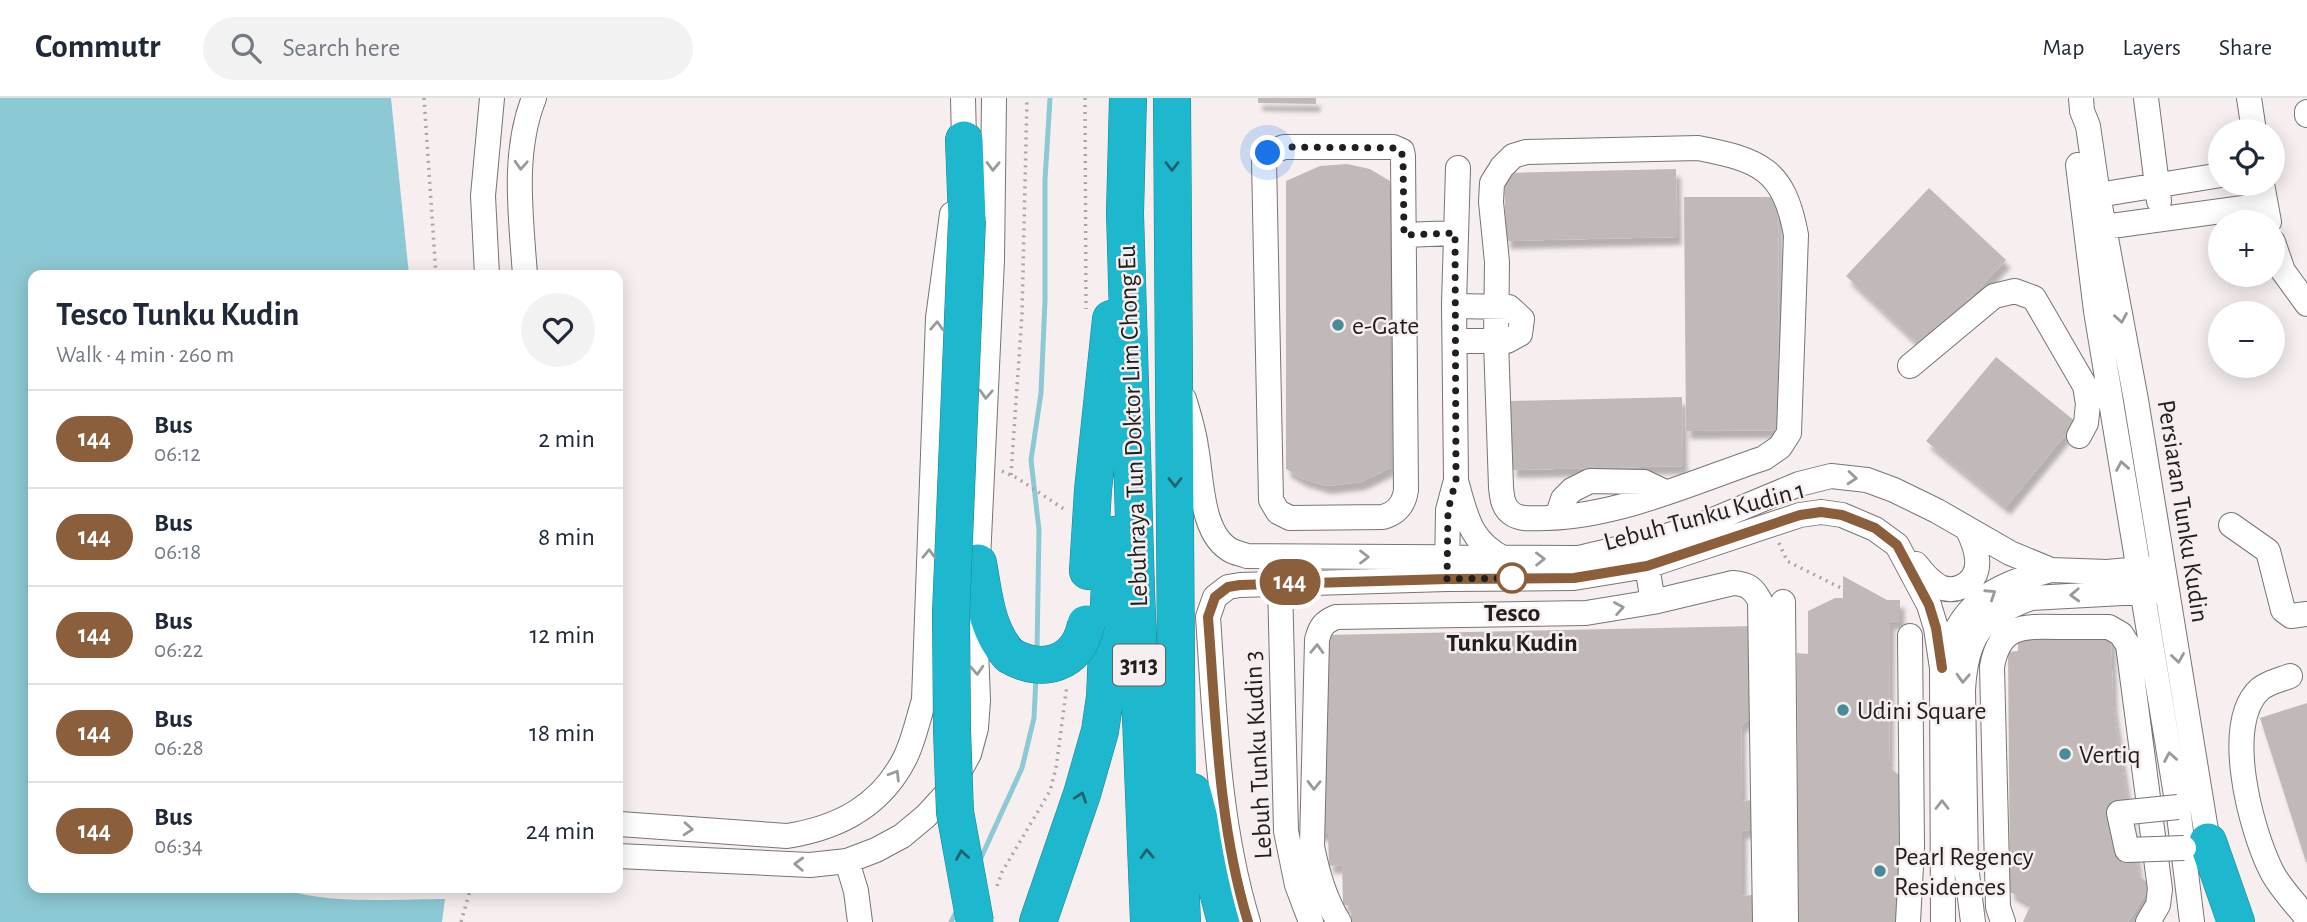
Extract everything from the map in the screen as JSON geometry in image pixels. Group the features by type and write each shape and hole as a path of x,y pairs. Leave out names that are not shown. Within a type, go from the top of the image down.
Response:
{"highway":[{"name":"Lebuhraya Tun Doktor Lim Chong Eu","path":"1128,98 1125,213 1149,922"},
{"name":"Lebuhraya Tun Doktor Lim Chong Eu","path":"1172,98 1176,730 1182,922"},
{"path":"964,140 967,220 951,613 952,730 955,812 975,922"},
{"path":"978,563 989,620 999,643 1009,656 1020,662 1033,664 1057,663 1070,656 1081,645 1086,624 1093,490 1115,273 1125,213"},
{"path":"1038,922 1091,765 1105,697 1112,541 1115,273"},
{"path":"1176,730 1226,922"},
{"path":"2196,845 2236,922"}],"street":[{"path":"488,270 483,196 492,98"},
{"path":"525,270 520,198 521,163 524,135 534,98"},
{"path":"623,821 787,836 811,832 834,825 874,801 892,781 906,756 924,700 937,318 964,140 963,98"},
{"path":"623,854 810,865 847,861 902,836 926,816 948,792 969,754 976,728 978,700 975,624 992,260 994,98"},
{"path":"2146,98 2156,186 2156,220"},
{"path":"2249,98 2252,119"},
{"name":"Persiaran Tunku Kudin","path":"2081,104 2088,126 2092,161 2092,213 2112,265 2109,391 2153,580 2196,845 2219,922"},
{"name":"Persiaran Tunku Kudin","path":"2081,104 2078,127 2092,213 2109,391 2133,527 2153,580 2178,807 2196,845 2192,922"},
{"path":"1284,147 1398,148 1403,156 1404,235 1404,500 1390,515 1379,518 1290,518 1274,507 1269,493 1264,160 1268,153 1284,147"},
{"path":"1698,148 1728,154 1752,163 1776,181 1791,208 1796,235 1789,433 1780,447 1764,458 1607,512 1557,517 1523,518 1513,515 1502,500 1496,341 1497,262 1491,202 1492,183 1513,156 1526,152 1698,148"},
{"path":"2092,161 2112,180 2130,190"},
{"path":"1447,568 1448,510 1456,480 1454,306 1458,168"},
{"path":"2092,213 2130,190 2208,177"},
{"path":"2092,213 2156,220 2265,204"},
{"path":"2112,265 2116,250 2124,239 2135,229 2156,220"},
{"path":"1404,235 1455,233"},
{"path":"2285,274 2307,304"},
{"path":"1910,366 1994,296 2015,291 2034,298 2109,391 2079,436"},
{"path":"1454,306 1497,306"},
{"path":"1455,341 1496,341"},
{"name":"Lebuh Tunku Kudin 1","path":"1175,365 1196,445 1206,513 1215,534 1231,551 1247,556 1574,578 1647,566 1800,515 1821,512 1842,515 1875,528 1897,545 1929,605 1936,628 1942,679"},
{"name":"Lebuh Tunku Kudin 1","path":"1248,922 1231,855 1221,797 1208,617 1215,597 1228,587 1447,568 1505,559 1579,558 1616,551 1701,525 1799,484 1831,476 1867,480 1894,490 2010,553 2051,570 2153,580"},
{"path":"1456,480 1475,535 1486,549 1505,559"},
{"path":"2231,525 2269,554 2283,610 2291,616 2307,614"},
{"path":"2090,572 2105,563 2119,549 2133,527"},
{"path":"1897,545 1940,587 1955,589 1968,584 1978,567 1977,548 1968,530"},
{"path":"1647,566 1653,602"},
{"path":"1943,922 1942,679 1954,631 1976,604 2013,581 2051,570"},
{"path":"2148,922 2158,905 2160,889 2128,645 2121,634 2109,627 2025,626 2011,632 1994,654 1993,741 1999,906 1971,907 1963,690 1967,650 1975,636 1990,618 2012,605 2031,598 2153,580"},
{"name":"Lebuh Tunku Kudin 3","path":"1280,583 1286,831 1297,885 1311,922"},
{"path":"1339,922 1332,912 1312,846 1319,629 1326,621 1336,617 1586,613 1653,602 1733,583 1745,583 1754,589 1760,601 1765,922"},
{"path":"1783,602 1786,922"},
{"path":"1908,922 1910,636"},
{"path":"2290,676 2269,683 2259,690 2246,709 2242,723 2243,761 2248,807 2271,872 2307,918"},
{"path":"1911,690 1942,679"},
{"path":"924,700 937,712 949,716 978,700"},
{"path":"2127,750 2134,810"},
{"path":"2178,807 2119,813 2127,850 2196,845"},
{"path":"1909,847 1942,847"},
{"path":"847,861 856,891 860,922"}],"path":[{"path":"424,98 436,270"},
{"path":"1012,475 1022,314 1027,98"},
{"path":"1017,478 1043,495"},
{"path":"1771,524 1787,561 1843,589"},
{"path":"461,922 469,893"}],"water":[{"path":"0,98 391,98 408,270 28,270 28,893 296,893 337,899 445,899 442,922 0,922"}],"building":[{"path":"1258,98 1316,98 1316,104 1258,103"},
{"name":"e-Gate","path":"1347,164 1370,169 1390,181 1390,468 1361,482 1327,486 1303,479 1286,469 1286,181 1320,166"},
{"path":"1676,169 1677,237 1506,241 1504,173"},
{"path":"1929,188 2006,260 1923,348 1846,276"},
{"path":"1684,197 1778,197 1779,430 1686,431"},
{"path":"1996,357 2076,422 2006,507 1926,441"},
{"path":"1682,397 1683,466 1512,470 1510,401"},
{"name":"Udini Square","path":"1843,576 1887,600 1900,600 1900,622 1890,621 1889,766 1906,782 1898,922 1798,922 1797,653 1808,654 1808,611 1835,598 1843,598"},
{"path":"1755,626 1754,716 1741,725 1742,801 1754,800 1755,829 1742,831 1742,896 1754,895 1754,922 1351,922 1351,905 1343,905 1342,865 1329,866 1328,833 1318,833 1325,635"},
{"name":"Vertiq","path":"2111,632 2113,706 2139,876 2151,885 2128,922 2023,922 2031,904 2010,892 2008,652 2018,651 2018,635"},
{"path":"2307,703 2307,862 2306,862 2260,718"}],"waterway":[{"path":"1037,650 1039,530 1031,460 1041,393 1045,300 1045,180 1050,98"},
{"path":"980,860 1022,768 1034,718 1036,677"},
{"path":"951,922 957,910"}],"bus line":[{"name":"144","path":"1248,922 1231,855 1221,797 1208,617 1215,597 1228,587 1280,583 1574,578 1647,566 1800,515 1821,512 1859,521 1875,528 1897,545 1929,605 1936,628 1942,668"}],"place":[{"name":"e-Gate","path":"1338,325"},
{"name":"Tesco Tunku Kudin","path":"1512,578"},
{"name":"Udini Square","path":"1843,710"},
{"name":"Vertiq","path":"2065,754"},
{"name":"Pearl Regency Residences","path":"1880,871"}],"route":[{"path":"1268,153 1284,147 1398,148 1403,156 1404,235 1455,233 1456,480 1448,510 1447,579 1512,578"}]}
